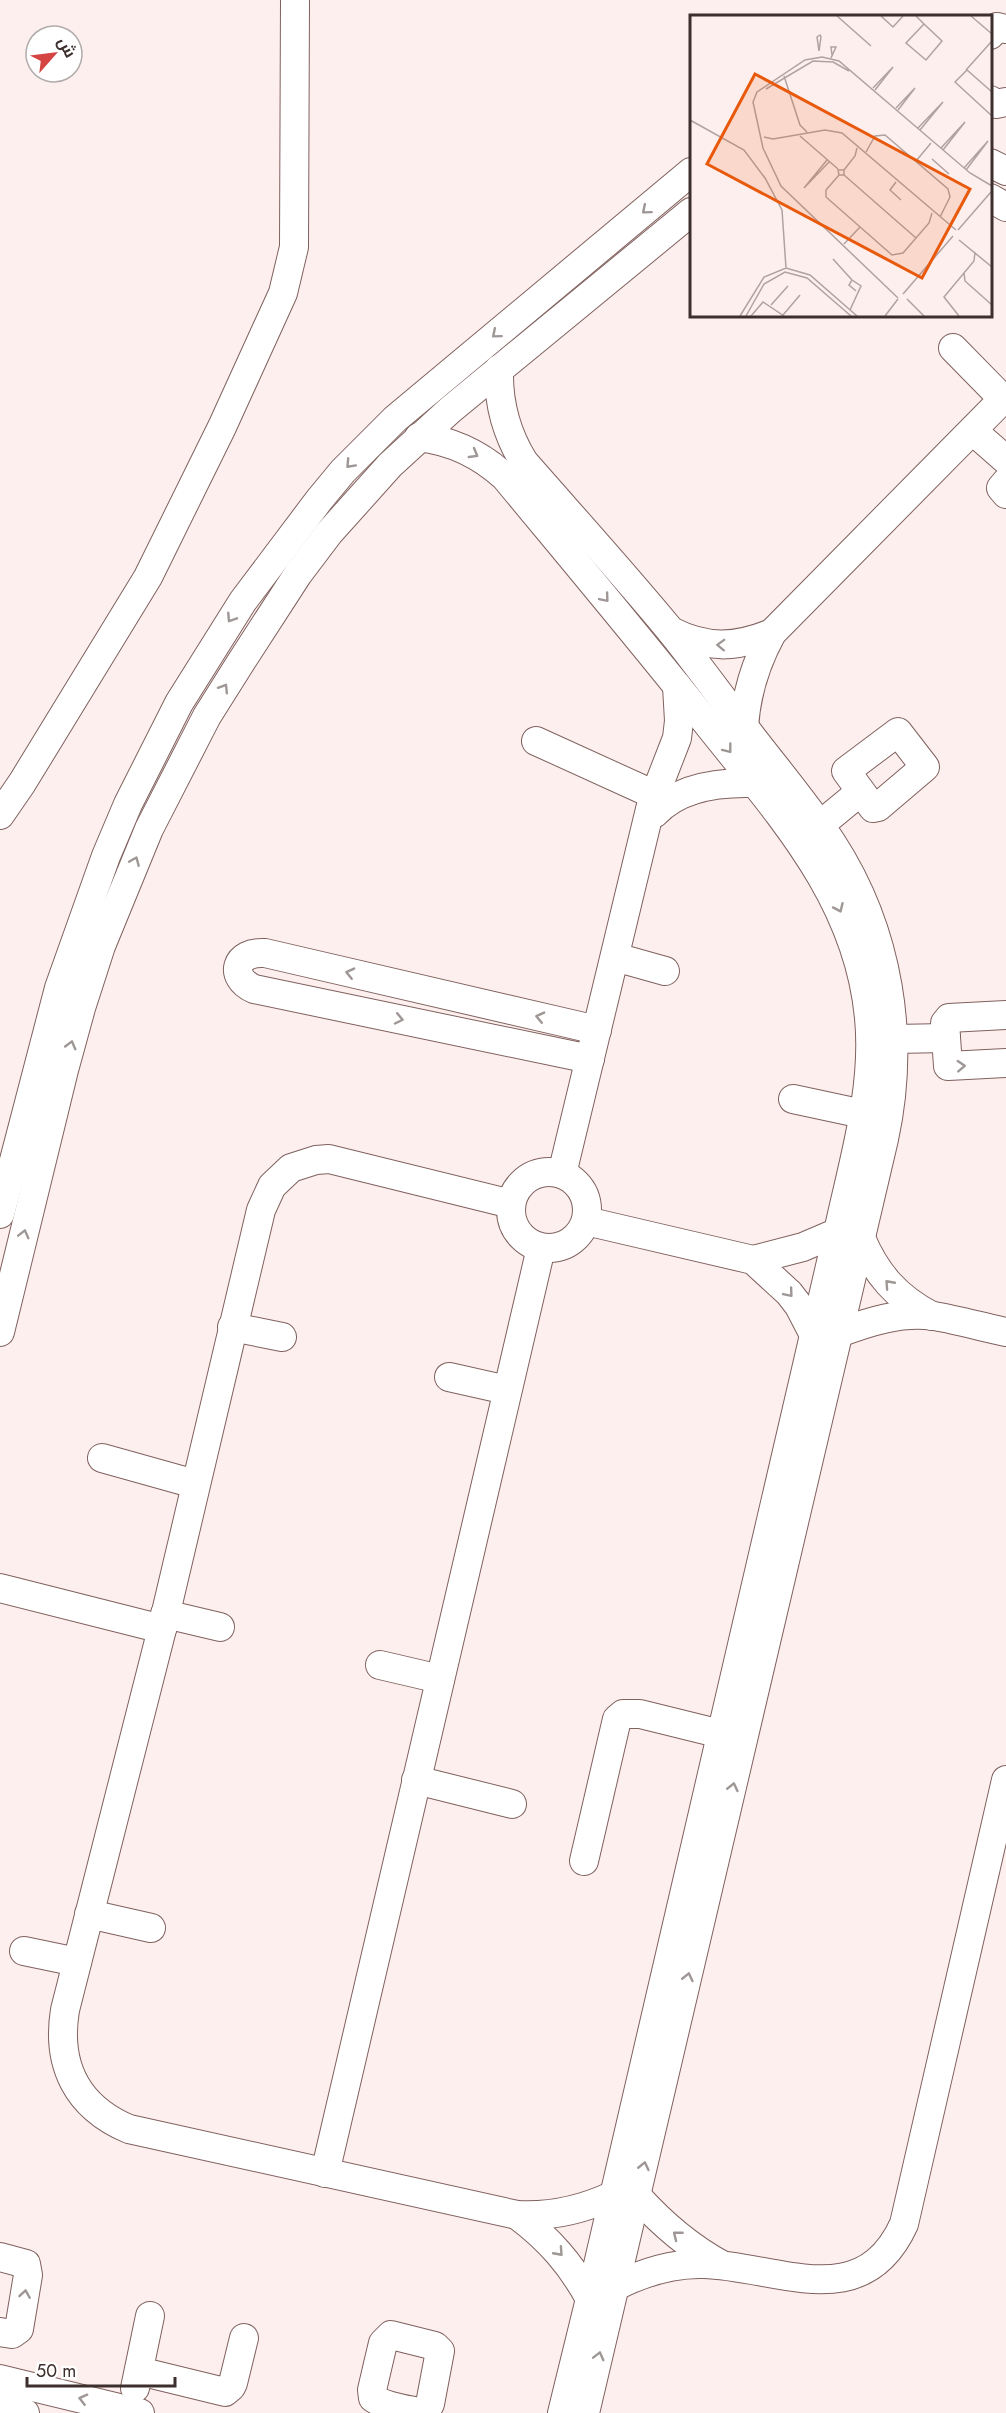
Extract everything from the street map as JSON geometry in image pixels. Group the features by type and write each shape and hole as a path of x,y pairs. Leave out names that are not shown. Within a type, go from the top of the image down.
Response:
{"street":[{"path":"0,815 148,577 222,427 283,293 294,247 295,0"},
{"path":"991,34 997,27 1006,29"},
{"path":"991,101 996,104 1006,102"},
{"path":"991,164 1006,171"},
{"path":"0,1214 59,988 106,856 128,804 174,713 208,654 243,601 319,500 395,419 690,173"},
{"path":"991,199 1006,207"},
{"path":"0,1332 8,1266 81,1008 123,887 153,819 207,716 298,574 362,494 419,437 690,213"},
{"path":"744,728 751,678 772,633 1005,397 953,348"},
{"path":"499,369 500,402 514,470 677,686 816,864 842,912 862,975 869,1018 871,1060 862,1114 850,1235 888,1284 908,1302 932,1316"},
{"path":"973,431 1006,460"},
{"path":"419,437 435,439 466,449 486,461 514,470 670,631 820,825 848,871 873,925 888,983 894,1039 889,1117 850,1235 809,1405 721,1734 626,2195 616,2286 574,2411"},
{"path":"1006,482 1001,488 1006,494"},
{"path":"670,631 686,639 721,646 738,645 772,633"},
{"path":"562,1174 615,957 677,738 679,721 677,686"},
{"path":"536,741 657,806"},
{"path":"657,806 698,788 736,782 754,783"},
{"path":"820,825 860,792"},
{"path":"590,1059 254,989 244,985 238,976 238,965 244,956 252,952 265,953 597,1030"},
{"path":"615,957 665,971"},
{"path":"1006,1015 947,1018 945,1023 948,1066 1006,1064"},
{"path":"894,1039 945,1038"},
{"path":"793,1099 862,1114"},
{"path":"511,1204 329,1160 303,1162 280,1176 265,1197 163,1621 77,1962 63,2026 65,2059 78,2089 100,2114 114,2123 145,2134 517,2215 550,2215 567,2212 626,2195"},
{"path":"543,1172 562,1174 578,1185 583,1193 587,1202 586,1221 582,1230 569,1243 550,1249 541,1248 524,1239 518,1232 513,1224 511,1204 514,1195 525,1180 543,1172"},
{"path":"586,1221 753,1260 850,1235"},
{"path":"325,2173 541,1248"},
{"path":"753,1260 789,1293 827,1334"},
{"path":"827,1334 894,1317 932,1316 1006,1332"},
{"path":"232,1327 282,1337"},
{"path":"449,1377 507,1390"},
{"path":"574,2411 590,2299 626,2195 809,1405"},
{"path":"102,1458 195,1484"},
{"path":"0,1588 163,1621 220,1627"},
{"path":"380,1665 440,1679"},
{"path":"584,1861 617,1719 630,1713 640,1714 721,1734"},
{"path":"416,1780 512,1804"},
{"path":"616,2286 633,2277 686,2264 724,2266 807,2280 839,2279 870,2266 898,2238 904,2224 1002,1818 1006,1780"},
{"path":"90,1914 151,1928"},
{"path":"24,1951 77,1962"},
{"path":"626,2195 696,2249 724,2266"},
{"path":"517,2215 552,2243 567,2260 590,2299"},
{"path":"0,2257 26,2264 28,2275 19,2329 12,2334 0,2332"},
{"path":"0,2379 135,2412 139,2371 150,2316"},
{"path":"139,2371 225,2392 233,2383 244,2338"},
{"path":"0,2407 25,2413"}]}
